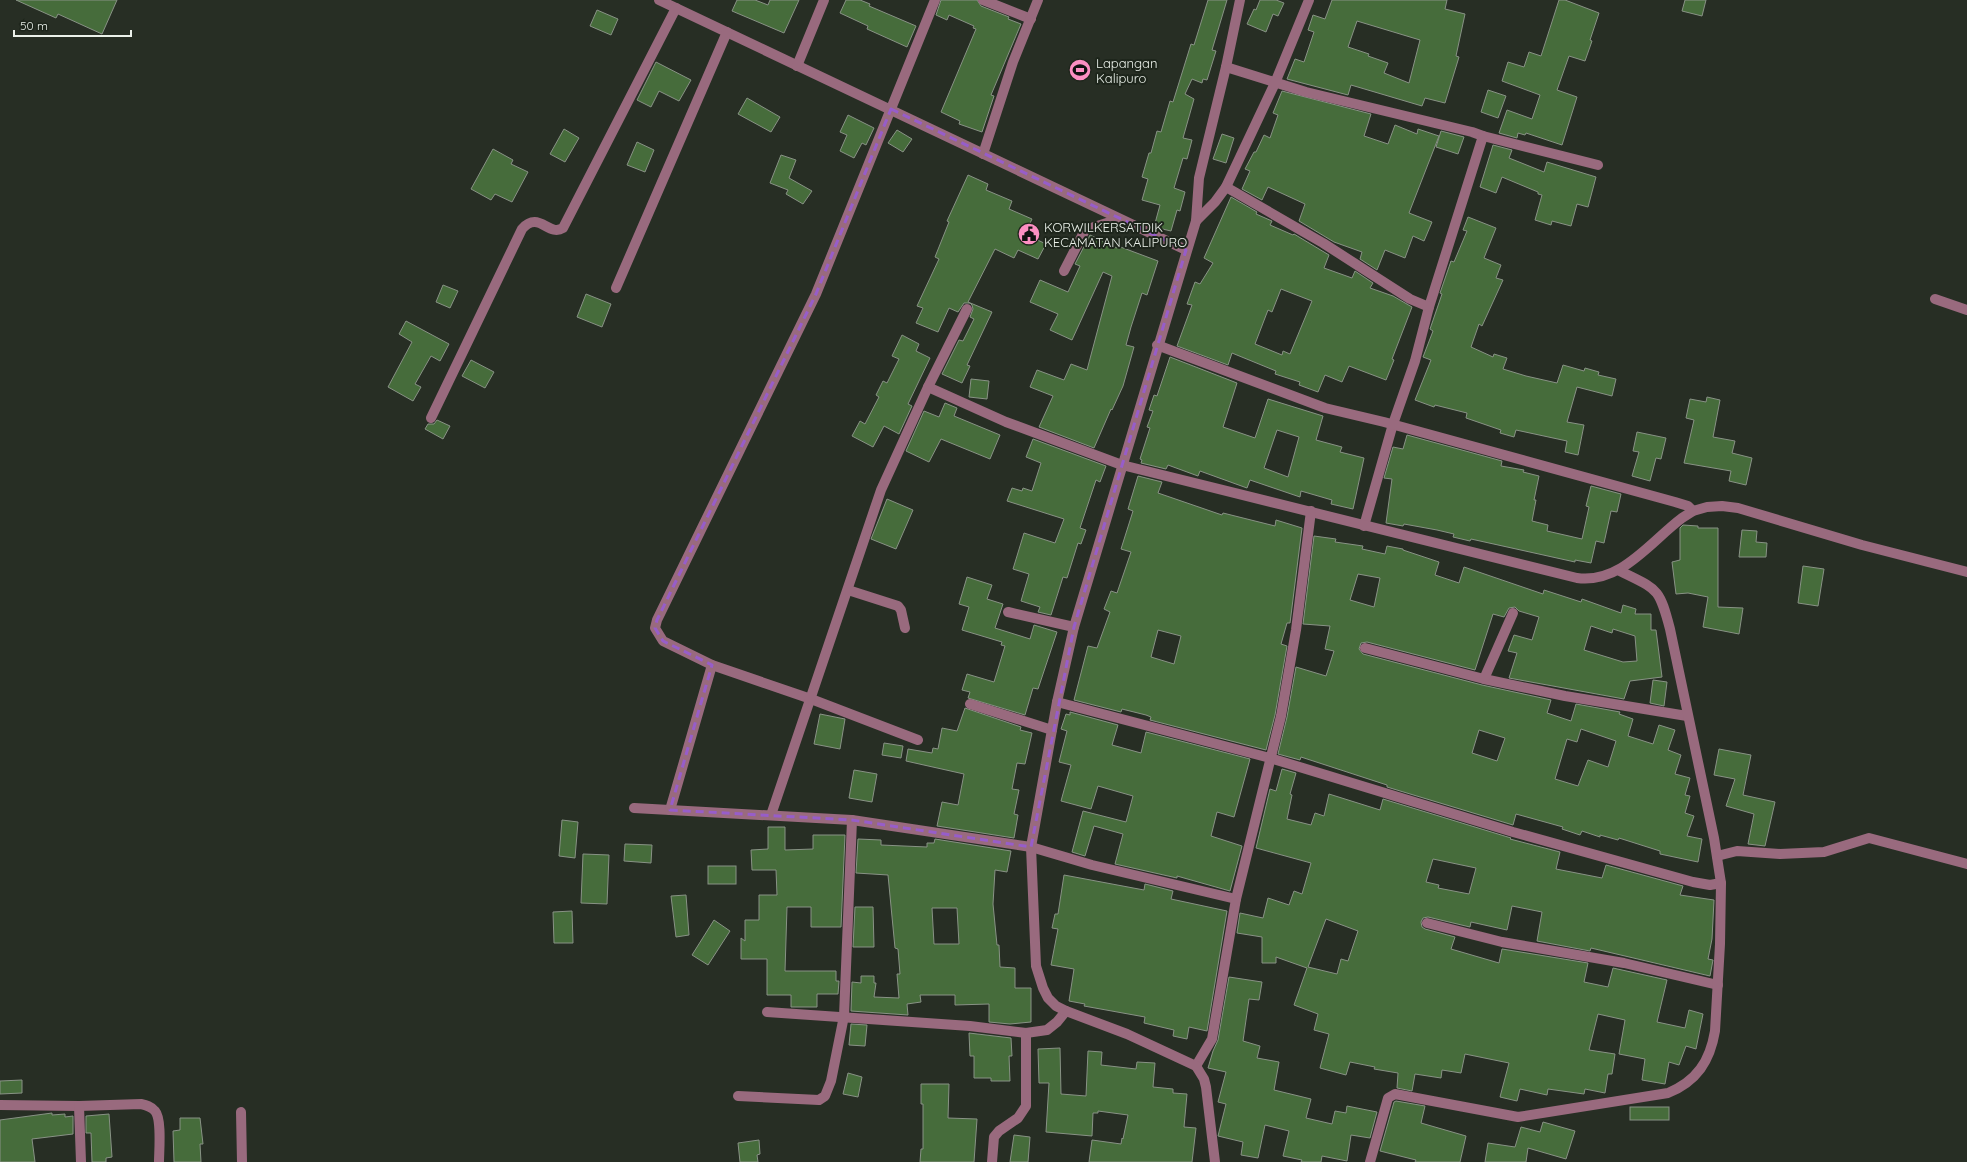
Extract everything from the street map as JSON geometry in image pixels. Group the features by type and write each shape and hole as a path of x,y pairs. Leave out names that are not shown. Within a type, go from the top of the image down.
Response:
{"street":[{"path":"659,0 1186,250"},
{"path":"797,66 824,0"},
{"path":"918,740 712,665 663,641 655,628 657,620 816,294 935,0"},
{"path":"982,0 1031,19"},
{"path":"983,154 1014,62 1038,0"},
{"path":"1216,1162 1206,1087 1204,1079 1196,1066 1127,1034 1066,1011 1056,1006 1048,998 1039,977 1035,952 1031,847 1052,730 1074,627 1157,345 1196,221 1198,178 1226,67 1240,0"},
{"path":"1196,221 1215,202 1226,187 1275,83 1308,0"},
{"path":"430,418 522,229 528,224 535,222 555,230 563,228 676,8"},
{"path":"616,288 727,32"},
{"path":"1226,67 1275,83 1598,165"},
{"path":"1362,525 1388,423 1415,361 1425,306 1483,136"},
{"path":"1226,187 1323,243 1410,299 1425,306"},
{"path":"1064,271 1085,230 1119,219"},
{"path":"1935,299 1967,310"},
{"path":"771,815 881,490 928,387 967,308"},
{"path":"1157,345 1326,408 1388,423 1675,502 1688,506 1694,511"},
{"path":"928,387 1006,422 1122,465 1311,511 1345,522 1576,578 1594,579 1620,571 1682,518 1694,511 1715,506 1738,508 1862,545 1967,572"},
{"path":"1196,1066 1209,1046 1214,1032 1236,899 1281,716 1296,630 1311,511"},
{"path":"1370,1162 1387,1103 1395,1094 1518,1117 1668,1092 1690,1081 1706,1060 1713,1046 1716,1031 1722,905 1721,883 1717,856 1670,629 1661,598 1654,588 1620,571"},
{"path":"848,590 898,606 901,610 905,628"},
{"path":"1008,612 1074,627"},
{"path":"1484,679 1513,613"},
{"path":"1365,648 1484,679 1565,696 1687,716"},
{"path":"670,810 712,665"},
{"path":"1058,702 1270,758 1513,832 1656,872 1710,886 1721,883"},
{"path":"970,704 1052,730"},
{"path":"634,808 852,820 1031,847 1092,865 1236,899"},
{"path":"738,1096 819,1100 825,1096 831,1081 844,1016 852,820"},
{"path":"1717,856 1733,852 1780,854 1824,852 1868,838 1967,864"},
{"path":"1427,923 1502,942 1624,963 1718,985"},
{"path":"767,1012 844,1016 970,1026 1026,1033 1047,1030 1057,1022 1066,1011"},
{"path":"992,1162 994,1137 999,1131 1018,1118 1026,1106 1026,1033"},
{"path":"0,1105 79,1106 141,1104 150,1107 156,1112 159,1119 159,1162"},
{"path":"79,1106 81,1162"},
{"path":"241,1112 242,1162"}],"highlighted area":[{"path":"891,109 1186,250 1074,627 1031,847 852,820 670,810 712,665 663,641 655,628 657,620 816,294"}],"building":[{"path":"16,0 117,0 102,34 58,14 56,18"},
{"path":"737,0 755,0 768,5 770,0 799,0 784,33 732,11"},
{"path":"846,0 860,0 870,4 869,6 916,26 907,47 867,29 868,26 840,13"},
{"path":"941,0 977,0 981,6 1009,17 1008,19 1021,24 991,95 994,96 982,132 959,124 960,121 941,112 976,29 973,28 974,26 949,15 947,20 936,15"},
{"path":"1208,0 1227,0 1212,50 1216,51 1207,80 1203,79 1202,83 1192,79 1185,94 1194,99 1183,138 1192,140 1187,159 1183,158 1174,188 1185,192 1180,211 1177,210 1171,231 1154,227 1160,205 1142,200 1148,179 1142,177 1157,131 1161,132 1170,101 1173,102 1191,44 1194,45"},
{"path":"1260,0 1276,0 1284,3 1278,16 1273,14 1266,32 1247,24 1254,9 1256,10"},
{"path":"1332,0 1447,0 1445,9 1465,14 1456,56 1459,57 1445,103 1425,98 1422,106 1351,85 1348,95 1287,79 1295,59 1304,62 1314,32 1308,30 1313,15 1325,19","holes":["1357,21 1420,40 1409,83 1384,73 1388,63 1368,56 1369,54 1348,47"]},
{"path":"1559,0 1565,0 1599,13 1585,61 1569,56 1557,90 1577,97 1562,145 1526,133 1525,135 1518,133 1517,138 1499,133 1507,110 1532,119 1540,95 1502,81 1508,62 1524,67 1529,52 1541,56"},
{"path":"1685,0 1706,0 1702,16 1682,11"},
{"path":"597,10 618,19 611,35 590,26"},
{"path":"656,62 691,80 679,101 659,91 651,107 637,100"},
{"path":"1488,90 1506,96 1498,118 1481,112"},
{"path":"1282,91 1371,114 1364,136 1388,144 1395,125 1417,134 1418,129 1439,136 1409,213 1432,222 1424,241 1413,236 1405,258 1385,250 1377,270 1360,259 1362,252 1334,242 1299,221 1305,204 1268,187 1262,200 1242,189 1250,171 1245,169 1254,152 1256,152 1264,135 1270,138 1278,115 1273,113"},
{"path":"747,98 780,117 771,132 738,114"},
{"path":"848,115 874,128 866,145 862,143 854,158 840,151 847,135 840,132"},
{"path":"564,129 579,138 565,162 550,154"},
{"path":"897,130 912,139 903,152 888,143"},
{"path":"1441,131 1464,137 1458,154 1436,147"},
{"path":"1222,134 1234,138 1226,163 1213,159"},
{"path":"637,142 654,150 645,172 627,165"},
{"path":"1493,145 1512,150 1509,158 1544,172 1547,162 1596,177 1588,207 1577,204 1571,226 1552,221 1551,225 1535,220 1542,195 1538,194 1538,192 1502,177 1496,193 1480,187"},
{"path":"493,149 513,160 511,164 528,172 512,202 495,194 491,200 471,189"},
{"path":"781,155 796,160 789,178 812,191 803,204 786,194 788,190 770,183"},
{"path":"968,175 988,184 986,190 1012,201 1009,209 1032,219 1025,234 1046,244 1038,259 1018,250 1014,258 995,249 968,302 992,312 967,365 970,366 962,383 942,374 959,340 963,341 974,319 970,317 973,309 972,305 970,303 964,303 958,312 949,308 938,332 916,323 923,308 917,306 939,259 935,257 949,222 947,221"},
{"path":"1231,197 1257,212 1256,214 1272,221 1270,225 1293,235 1294,234 1329,255 1324,268 1352,278 1355,271 1373,283 1370,288 1393,296 1412,307 1392,359 1394,360 1386,380 1349,366 1342,382 1325,375 1318,392 1299,385 1300,382 1275,374 1276,371 1232,353 1228,365 1177,346 1192,305 1187,304 1195,282 1200,284 1213,263 1204,258","holes":["1281,289 1312,301 1290,354 1283,351 1282,355 1255,344 1268,310 1272,312"]},
{"path":"1468,217 1496,228 1484,258 1501,265 1496,278 1503,280 1482,326 1479,324 1471,347 1493,357 1494,354 1507,358 1503,369 1557,383 1563,365 1584,371 1585,368 1599,372 1598,375 1616,379 1612,396 1577,387 1567,422 1584,425 1578,455 1565,452 1567,441 1516,430 1514,437 1500,433 1501,430 1466,418 1467,413 1435,405 1434,407 1415,400 1431,360 1423,357 1433,331 1430,329 1442,294 1440,293 1451,261 1454,262 1467,231 1463,230"},
{"path":"1090,235 1117,248 1118,246 1158,261 1147,295 1142,293 1131,327 1126,345 1134,347 1123,386 1094,448 1039,427 1053,396 1030,387 1037,370 1064,380 1071,364 1087,370 1112,276 1103,272 1072,340 1050,330 1058,314 1030,302 1040,280 1068,292 1080,266 1075,264"},
{"path":"443,285 458,291 450,308 436,302"},
{"path":"586,294 611,304 602,327 577,317"},
{"path":"406,321 449,344 440,361 431,356 415,384 421,387 413,401 388,387 412,342 399,334"},
{"path":"902,335 919,344 916,351 930,358 908,404 912,406 899,434 884,426 873,447 852,436 860,421 865,424 879,397 876,395 883,381 887,383 899,359 892,356"},
{"path":"1170,357 1237,383 1223,427 1255,438 1268,399 1323,416 1316,440 1342,447 1340,452 1364,458 1353,509 1331,504 1332,500 1301,491 1300,497 1250,480 1247,488 1200,471 1198,476 1168,465 1166,469 1141,463 1142,460 1140,459 1150,428 1147,427 1153,411 1149,410 1154,395 1157,396","holes":["1277,430 1299,437 1288,477 1264,468"]},
{"path":"471,360 494,372 485,388 462,376"},
{"path":"971,379 989,381 987,399 969,397"},
{"path":"1707,397 1720,400 1713,437 1735,441 1732,453 1752,458 1746,485 1729,481 1731,471 1684,463 1694,420 1686,418 1690,399 1706,402"},
{"path":"945,403 957,408 954,416 1000,435 990,459 941,439 929,462 906,451 924,411 939,417"},
{"path":"437,420 450,426 443,439 425,429 428,424 434,424"},
{"path":"1637,432 1666,438 1661,459 1656,458 1650,481 1632,476 1639,452 1633,451"},
{"path":"1407,435 1502,461 1501,466 1524,470 1523,472 1539,476 1534,500 1536,500 1532,521 1548,525 1547,531 1582,539 1589,507 1586,506 1591,486 1621,494 1617,512 1611,511 1604,543 1596,541 1591,563 1575,560 1575,562 1471,539 1470,541 1453,537 1454,534 1437,530 1404,524 1403,526 1386,523 1392,479 1384,478 1393,447 1403,449"},
{"path":"1033,439 1106,466 1100,482 1096,480 1080,528 1086,530 1081,544 1078,543 1067,578 1063,577 1051,615 1038,612 1040,607 1021,601 1029,574 1013,569 1024,533 1055,543 1064,519 1007,501 1012,488 1022,491 1023,488 1032,491 1041,463 1026,457"},
{"path":"1138,476 1162,482 1158,493 1222,515 1223,513 1275,526 1276,520 1302,528 1290,623 1287,623 1281,644 1287,646 1275,715 1266,750 1150,720 1151,717 1146,715 1122,709 1121,712 1074,700 1088,646 1097,648 1110,612 1104,609 1111,591 1117,593 1131,552 1121,549 1133,511 1128,509","holes":["1158,630 1181,636 1174,664 1151,657"]},
{"path":"887,499 913,510 896,549 871,539"},
{"path":"1683,525 1698,526 1698,528 1718,528 1718,607 1743,608 1739,634 1703,627 1708,597 1688,593 1676,594 1672,562 1680,560 1680,528"},
{"path":"1742,530 1757,531 1756,542 1767,543 1766,557 1739,557"},
{"path":"1314,536 1336,539 1335,542 1363,546 1362,549 1385,554 1387,546 1403,549 1439,562 1435,575 1459,583 1464,567 1543,594 1544,590 1581,602 1582,599 1621,613 1623,605 1636,609 1635,614 1651,614 1651,630 1656,630 1662,677 1630,681 1624,699 1509,678 1517,653 1508,651 1514,635 1532,640 1539,617 1519,611 1515,607 1509,608 1504,617 1493,614 1475,670 1367,642 1361,643 1359,649 1363,654 1482,685 1551,700 1547,713 1571,721 1576,704 1620,712 1619,714 1633,719 1628,736 1653,744 1659,725 1675,730 1668,750 1681,755 1675,774 1690,778 1685,795 1690,796 1685,813 1694,816 1687,836 1702,839 1698,862 1660,854 1660,851 1619,838 1618,840 1600,835 1600,837 1582,831 1580,835 1562,829 1563,827 1516,814 1513,825 1387,787 1387,785 1301,757 1300,760 1278,754 1287,717 1296,667 1326,676 1334,651 1325,649 1330,626 1303,624","holes":["1358,574 1380,578 1374,607 1350,600","1591,626 1612,633 1613,629 1635,636 1637,661 1623,662 1584,650","1581,729 1616,741 1608,767 1588,760 1578,786 1555,779 1567,739 1577,742","1479,730 1505,738 1497,761 1472,753"]},
{"path":"1803,566 1824,569 1818,606 1798,603"},
{"path":"967,577 992,585 987,599 1003,604 995,628 1030,639 1034,625 1057,632 1038,689 1033,688 1025,715 968,698 970,692 962,690 967,674 994,682 1005,646 1001,645 1002,642 962,630 969,607 959,604"},
{"path":"1653,680 1667,682 1664,706 1650,703"},
{"path":"965,708 1021,727 1020,730 1032,733 1025,764 1017,763 1012,789 1019,790 1014,814 1018,815 1014,838 937,826 942,802 958,805 964,774 906,761 908,749 932,753 933,748 938,749 942,728 957,731"},
{"path":"1070,712 1118,725 1112,745 1141,753 1146,732 1250,759 1234,817 1217,812 1211,836 1242,846 1230,891 1177,876 1177,878 1115,864 1123,834 1094,826 1085,856 1072,852 1083,811 1126,822 1133,796 1098,786 1091,809 1061,801 1071,765 1059,762 1067,731 1061,729 1066,714 1070,715"},
{"path":"820,714 845,719 840,749 814,744"},
{"path":"884,743 903,746 901,758 882,755"},
{"path":"1719,749 1751,755 1743,795 1775,802 1765,846 1748,844 1754,814 1726,806 1735,779 1714,775"},
{"path":"1282,769 1296,773 1290,794 1292,795 1287,819 1311,825 1315,813 1324,816 1329,794 1380,810 1383,799 1511,838 1510,839 1560,852 1556,869 1602,878 1606,865 1683,886 1680,895 1714,900 1712,939 1708,959 1713,960 1710,976 1591,948 1590,951 1537,941 1542,912 1512,906 1507,930 1471,922 1470,927 1428,917 1423,918 1421,922 1422,927 1425,929 1455,937 1451,949 1499,963 1502,949 1588,963 1584,982 1608,987 1613,968 1667,980 1657,1022 1685,1028 1689,1010 1703,1014 1696,1049 1686,1046 1679,1065 1669,1062 1665,1084 1642,1080 1645,1059 1619,1054 1625,1020 1598,1014 1589,1050 1615,1054 1612,1074 1608,1074 1605,1093 1585,1089 1584,1094 1548,1089 1547,1095 1520,1089 1517,1101 1500,1097 1509,1063 1465,1054 1461,1073 1442,1070 1441,1078 1415,1074 1412,1091 1397,1088 1398,1073 1374,1069 1375,1067 1350,1062 1346,1075 1320,1068 1329,1034 1314,1030 1318,1014 1294,1005 1307,968 1276,957 1276,963 1262,963 1262,937 1237,933 1240,913 1263,918 1268,898 1289,905 1294,891 1302,894 1311,863 1256,848 1270,789 1276,791","holes":["1433,859 1476,868 1469,894 1438,888 1439,885 1426,882","1326,919 1358,931 1348,961 1341,959 1337,974 1308,967"]},
{"path":"854,770 877,774 872,802 849,798"},
{"path":"562,820 578,822 575,858 559,856"},
{"path":"768,827 785,827 785,850 813,849 813,835 845,835 841,927 811,927 811,907 787,907 785,971 836,971 836,981 839,981 838,994 817,994 817,1007 791,1007 791,995 767,995 767,959 741,959 741,938 745,941 745,920 759,920 759,895 777,895 776,870 752,870 751,850 768,849"},
{"path":"858,839 881,840 881,845 927,847 927,843 934,843 935,839 1011,851 1007,872 995,870 993,904 997,945 999,945 1000,967 1015,968 1015,988 1031,988 1031,1022 1010,1024 989,1022 989,1004 955,1005 955,995 920,995 921,1002 907,1004 908,1015 851,1011 852,982 861,983 861,976 874,976 874,983 876,983 874,997 899,998 897,974 900,974 898,949 895,948 888,875 856,873","holes":["932,908 957,908 959,944 934,944"]},
{"path":"625,844 652,845 651,863 624,861"},
{"path":"583,854 609,855 607,904 581,903"},
{"path":"708,866 736,866 736,884 708,884"},
{"path":"1064,875 1144,890 1145,884 1173,891 1171,899 1227,911 1207,1031 1189,1027 1187,1039 1173,1036 1174,1030 1144,1023 1145,1017 1084,1006 1085,1004 1069,1001 1074,969 1051,965 1058,929 1052,928 1055,914 1058,914"},
{"path":"686,895 689,935 676,937 671,896"},
{"path":"855,907 873,907 874,947 853,947"},
{"path":"572,911 573,943 554,943 553,912"},
{"path":"714,920 730,931 708,965 692,955"},
{"path":"1229,977 1262,982 1259,1000 1249,999 1243,1041 1260,1046 1257,1058 1279,1062 1274,1090 1311,1099 1306,1118 1332,1124 1335,1111 1346,1113 1347,1106 1377,1112 1370,1138 1351,1135 1347,1161 1322,1156 1321,1162 1301,1162 1302,1160 1283,1156 1289,1131 1265,1125 1258,1158 1241,1155 1243,1142 1218,1136 1226,1104 1218,1102 1226,1072 1208,1068 1218,1040"},
{"path":"851,1024 867,1025 865,1046 849,1045"},
{"path":"969,1033 1011,1038 1012,1056 1009,1056 1010,1081 991,1081 991,1078 974,1078 974,1056 970,1056"},
{"path":"1060,1048 1061,1094 1086,1096 1088,1051 1102,1052 1101,1065 1136,1069 1137,1062 1155,1063 1153,1087 1173,1089 1173,1093 1187,1094 1184,1127 1196,1128 1192,1162 1089,1162 1092,1140 1121,1144 1128,1115 1098,1111 1098,1113 1093,1113 1092,1136 1046,1132 1049,1083 1039,1083 1038,1049"},
{"path":"848,1073 862,1077 858,1097 843,1094"},
{"path":"22,1080 22,1093 0,1094 0,1081"},
{"path":"921,1084 949,1084 948,1118 977,1119 974,1162 920,1162 921,1149 923,1149 923,1104 921,1104"},
{"path":"1396,1101 1425,1106 1421,1123 1466,1136 1460,1162 1415,1162 1416,1160 1380,1151 1394,1102"},
{"path":"1630,1107 1669,1107 1669,1120 1630,1120"},
{"path":"52,1113 52,1115 65,1114 65,1117 73,1116 73,1134 32,1139 35,1162 0,1162 0,1120"},
{"path":"109,1114 112,1157 106,1158 106,1162 92,1162 91,1133 86,1133 86,1116"},
{"path":"180,1118 200,1118 203,1144 200,1144 201,1162 174,1162 173,1131 180,1130"},
{"path":"1543,1122 1575,1131 1566,1159 1528,1148 1526,1162 1485,1162 1488,1143 1515,1147 1521,1127 1540,1132"},
{"path":"1014,1135 1030,1137 1028,1162 1010,1162"},
{"path":"759,1140 760,1154 757,1155 758,1162 740,1162 738,1143"}],"place":[{"name":"Lapangan Kalipuro","path":"1080,70"},
{"name":"KORWILKERSATDIK KECAMATAN KALIPURO","path":"1029,234"}]}
